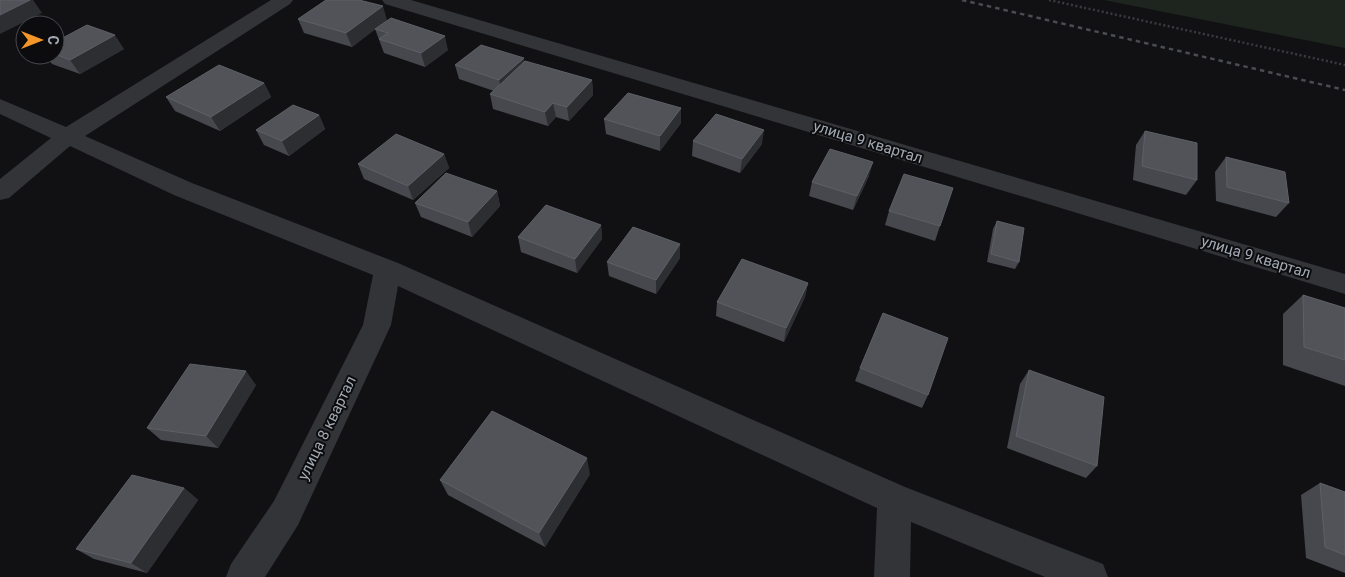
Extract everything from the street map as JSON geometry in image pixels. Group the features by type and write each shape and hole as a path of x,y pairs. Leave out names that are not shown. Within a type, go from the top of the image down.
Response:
{"street":[{"path":"0,192 68,136 284,0"},
{"name":"улица 9 квартал","path":"391,0 1345,284"},
{"path":"0,106 183,189 388,270 894,499 1090,577"},
{"name":"улица 8 квартал","path":"244,577 286,513 377,325 388,270"},
{"path":"892,577 894,499"}],"path":[{"path":"1049,0 1345,65"}],"shaded area":[{"path":"1104,0 1345,0 1345,48"}],"building":[{"path":"0,0 30,0 0,15"},
{"path":"326,0 359,0 383,6 346,33 298,19"},
{"path":"391,18 445,36 421,53 379,39 388,33 375,29"},
{"path":"87,25 115,35 70,60 65,58 65,37"},
{"path":"481,45 524,58 499,80 455,65"},
{"path":"525,61 592,80 567,107 553,103 545,112 490,94"},
{"path":"219,65 264,83 211,117 166,97"},
{"path":"628,93 681,108 660,136 604,119"},
{"path":"293,105 319,115 282,141 256,130"},
{"path":"716,114 764,130 742,159 693,141"},
{"path":"1145,131 1197,143 1197,180 1142,166"},
{"path":"396,134 444,154 408,186 358,164"},
{"path":"830,149 873,162 857,196 812,182"},
{"path":"1226,157 1285,172 1289,203 1227,187"},
{"path":"446,173 497,191 468,222 415,203"},
{"path":"904,174 953,188 940,226 889,211"},
{"path":"546,205 601,225 575,259 518,237"},
{"path":"997,221 1024,228 1019,262 991,254"},
{"path":"633,227 680,244 656,280 607,262"},
{"path":"742,259 808,283 786,328 717,302"},
{"path":"1303,295 1345,308 1345,360 1304,347"},
{"path":"883,313 948,338 928,395 860,368"},
{"path":"190,364 246,371 206,436 147,428"},
{"path":"1029,370 1104,397 1097,466 1016,436"},
{"path":"492,411 587,458 539,533 440,480"},
{"path":"132,475 184,488 131,563 76,549"},
{"path":"1320,483 1345,492 1345,555 1325,547"}],"railway":[{"path":"962,0 1345,90"}]}
